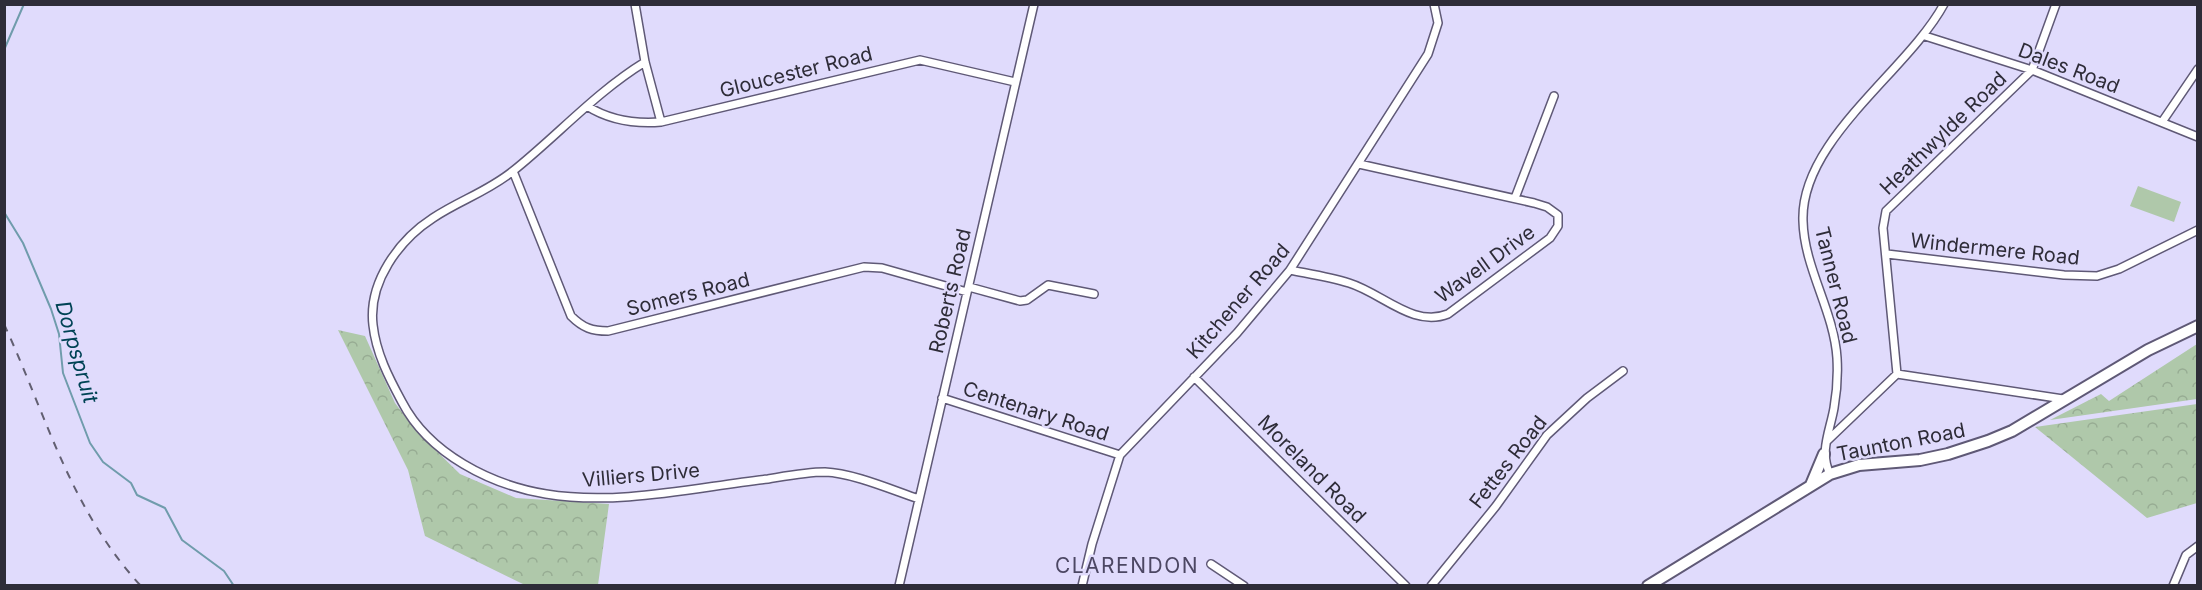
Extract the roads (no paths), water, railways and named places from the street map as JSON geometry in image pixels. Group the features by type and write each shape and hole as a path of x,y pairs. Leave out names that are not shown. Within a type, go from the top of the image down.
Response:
{"street":[{"path":"635,4 645,62 661,122"},
{"name":"Roberts Road","path":"899,585 1034,4"},
{"name":"Kitchener Road","path":"1082,585 1092,544 1120,455 1237,333 1290,270 1428,54 1438,23 1434,4"},
{"name":"Tanner Road","path":"1830,474 1824,454 1836,392 1837,354 1804,234 1803,204 1821,160 1842,126 1925,36 1944,4"},
{"name":"Heathwylde Road","path":"1897,374 1884,219 1888,208 2032,70 2056,4"},
{"name":"Dales Road","path":"1925,36 2032,70 2198,137"},
{"name":"Gloucester Road","path":"587,106 597,112 626,121 661,122 902,62 920,60 1015,82"},
{"name":"Villiers Drive","path":"645,62 621,77 513,171 483,193 434,217 404,240 384,271 376,294 372,324 388,377 405,409 434,442 469,467 508,484 546,494 589,498 634,495 825,472 919,499"},
{"path":"2162,122 2198,69"},
{"path":"1515,198 1554,96"},
{"name":"Wavell Drive","path":"1290,270 1352,284 1420,317 1436,319 1448,314 1556,233 1559,221 1553,212 1534,203 1359,164"},
{"name":"Somers Road","path":"513,171 571,316 581,326 593,331 608,332 864,267 882,268 1020,301 1027,300 1048,285 1094,294"},
{"name":"Windermere Road","path":"1887,254 2064,275 2097,276 2119,269 2198,230"},
{"name":"Taunton Road","path":"1648,585 1830,474 1859,465 1920,460 1968,449 2012,431 2148,350 2198,326"},
{"name":"Fettes Road","path":"1431,585 1496,506 1546,435 1587,398 1623,371"},
{"path":"1827,441 1897,374 2063,399"},
{"name":"Moreland Road","path":"1194,377 1406,585"},
{"name":"Centenary Road","path":"942,398 1120,455"},
{"path":"1811,485 1824,454"},
{"path":"2173,585 2181,563 2198,546"},
{"path":"1211,564 1244,585"}],"waterway":[{"name":"Dorpspruit","path":"4,50 24,4"},
{"name":"Dorpspruit","path":"4,212 23,243 51,309 59,334 63,373 90,443 103,462 131,483 137,495 165,508 182,540 224,571 234,586"}],"railway":[{"path":"4,324 78,494 116,556 141,586"}],"district":[{"name":"CLARENDON","path":"1127,565"}]}
